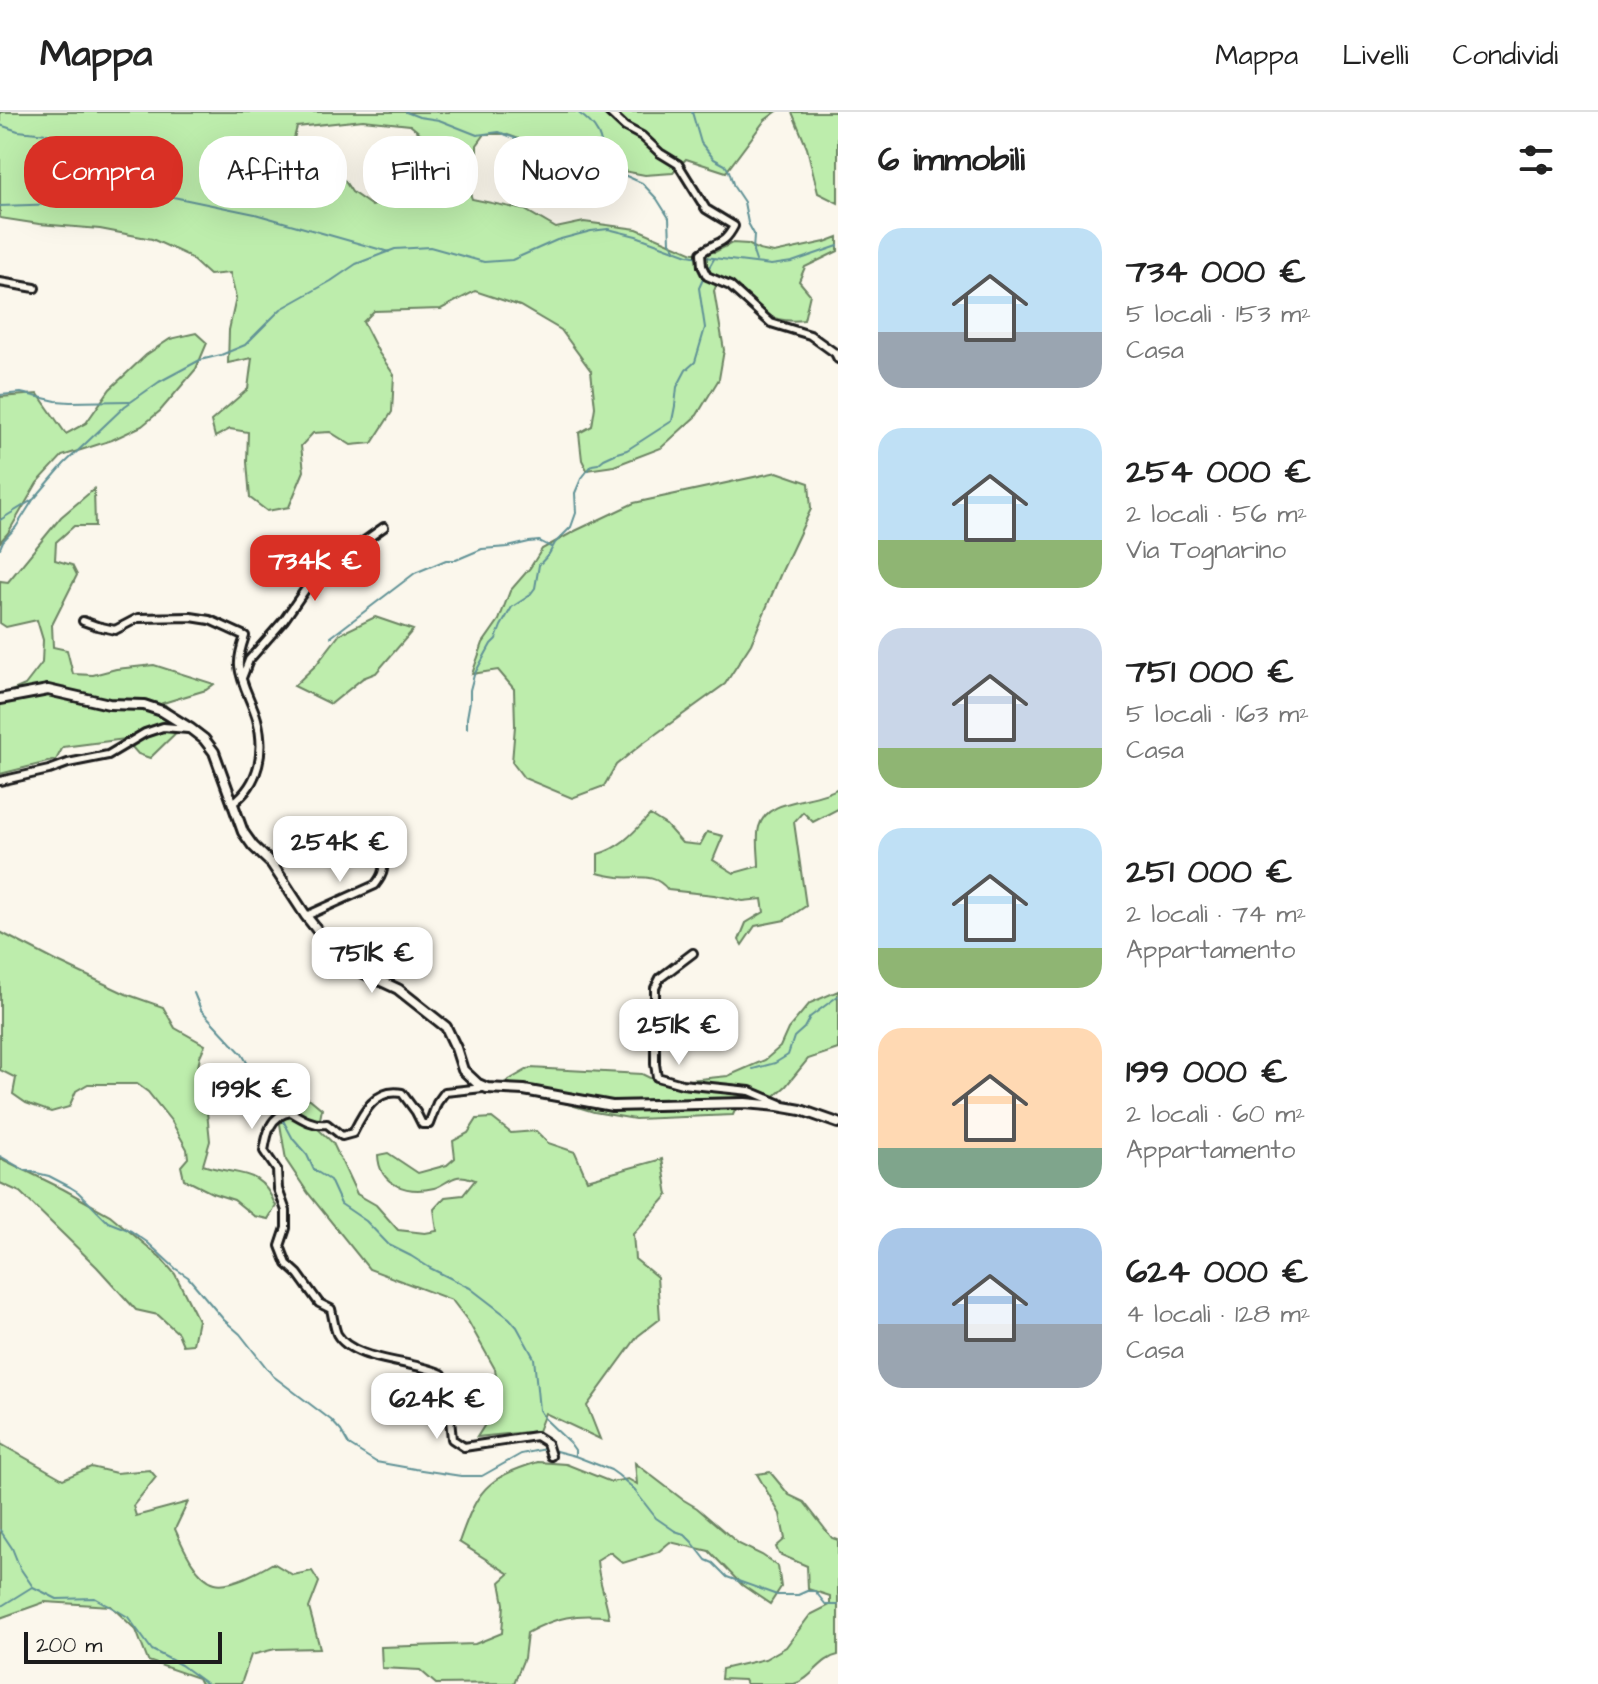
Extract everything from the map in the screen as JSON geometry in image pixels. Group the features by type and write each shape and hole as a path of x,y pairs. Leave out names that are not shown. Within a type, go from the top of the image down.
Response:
{"street":[{"path":"609,112 678,164 706,209 734,226 728,238 701,253 707,276 730,286 771,323 810,335 835,353 838,359"},
{"path":"0,282 35,288"},
{"path":"242,678 249,660 284,620 314,577 384,527"},
{"path":"83,621 115,630 138,618 191,617 210,620 245,636 238,664 257,719 261,751 256,776 245,794 233,803"},
{"path":"0,699 48,690 109,704 144,705 162,711 204,739 214,752 243,832 272,864 333,950 353,968 398,989 446,1027 463,1070 472,1080 487,1088"},
{"path":"0,781 108,755 145,733 163,727 191,729"},
{"path":"306,916 375,885 383,872 381,854"},
{"path":"693,953 660,978 655,988 657,1077 682,1084 750,1091 838,1123"},
{"path":"551,1456 547,1443 536,1436 464,1447 452,1439 447,1390 442,1374 376,1357 351,1347 338,1334 331,1309 319,1303 287,1264 280,1246 286,1228 286,1211 278,1189 277,1170 264,1151 268,1130 283,1113 291,1112 304,1121 327,1124 342,1136 353,1133 369,1105 393,1091 402,1093 422,1124 429,1124 445,1092 487,1088 524,1090 612,1106 745,1103 792,1108"}],"green space":[{"path":"0,112 776,112 765,120 726,172 686,159 673,173 645,175 628,172 628,136 485,134 478,144 478,136 423,136 410,125 363,120 297,127 295,136 199,136 199,208 347,208 347,184 363,200 363,208 478,208 478,200 494,204 494,208 525,210 556,228 584,222 637,229 693,253 715,252 732,243 748,244 774,253 838,237 838,251 805,267 799,281 810,294 804,320 790,321 769,316 727,279 719,278 714,291 724,350 719,379 697,415 661,448 614,466 587,470 582,460 579,433 592,426 595,407 591,371 561,330 520,306 475,291 441,309 374,311 363,322 394,375 392,412 372,443 351,445 330,432 313,433 301,446 304,471 289,507 267,511 250,498 248,432 230,429 215,437 211,421 248,389 252,358 228,363 229,330 236,298 230,273 209,275 187,255 152,239 100,229 0,218"},
{"path":"792,112 838,112 838,203 818,193 807,148"},
{"path":"196,333 207,343 196,369 160,411 142,426 112,440 62,456 37,483 0,542 0,397 38,394 66,434 86,423 110,389 146,355 170,339"},
{"path":"777,472 809,483 811,509 751,644 725,684 616,765 604,786 572,798 524,778 512,762 514,689 498,670 472,674 483,643 499,620 510,591 542,549 634,503"},
{"path":"94,489 95,526 74,526 56,542 55,560 72,565 77,575 52,625 53,647 67,650 73,674 93,675 154,665 214,684 206,690 163,703 186,723 150,758 138,754 125,739 63,747 56,760 0,774 0,696 25,685 42,663 43,640 37,620 6,627 0,623 0,581 8,582 61,517"},
{"path":"375,617 413,630 376,673 363,678 331,704 294,686 316,665 340,634"},
{"path":"838,788 838,809 813,822 803,812 794,822 806,906 785,920 755,926 742,945 739,940 746,923 764,912 762,899 743,901 668,890 651,879 598,873 598,854 620,844 650,815 666,825 682,843 700,845 707,832 723,836 713,860 734,873 759,866 758,832 764,817 782,805"},
{"path":"0,932 126,994 163,1007 175,1028 205,1045 195,1084 207,1112 210,1141 203,1165 255,1178 276,1206 268,1219 254,1216 234,1200 184,1179 181,1166 188,1158 187,1149 172,1122 148,1092 137,1084 88,1084 76,1091 69,1107 51,1112 26,1103 13,1094 16,1078 0,1070"},
{"path":"838,991 838,1049 808,1059 769,1101 739,1101 733,1115 635,1119 594,1112 502,1084 530,1068 642,1074 660,1083 728,1076 765,1060 780,1047 788,1029 810,1003"},
{"path":"300,1097 310,1099 322,1109 318,1129 333,1143 357,1194 376,1205 398,1230 437,1231 434,1209 445,1197 463,1195 475,1180 460,1176 434,1188 405,1188 389,1181 380,1166 378,1155 388,1153 418,1173 447,1165 455,1158 453,1141 468,1133 477,1119 492,1118 511,1133 536,1131 548,1143 575,1152 587,1180 662,1159 668,1195 633,1234 635,1259 657,1277 660,1319 638,1336 587,1406 600,1439 545,1413 538,1431 477,1437 493,1412 498,1392 495,1369 468,1321 452,1300 369,1269 308,1193 286,1160 280,1124 293,1101"},
{"path":"0,1158 110,1215 160,1257 175,1274 198,1320 193,1344 183,1345 178,1333 158,1315 136,1310 20,1192 0,1183"},
{"path":"0,1437 1,1444 63,1479 91,1467 116,1473 150,1470 156,1477 133,1506 136,1516 188,1502 175,1529 196,1568 208,1580 222,1584 237,1581 273,1563 293,1575 312,1571 319,1582 309,1608 320,1648 275,1649 251,1655 241,1684 201,1684 198,1678 148,1661 136,1630 111,1606 45,1602 0,1618"},
{"path":"538,1462 566,1464 611,1482 628,1479 637,1484 635,1463 697,1508 739,1544 778,1566 781,1587 770,1604 742,1585 709,1551 670,1542 658,1552 623,1563 610,1552 597,1560 609,1617 566,1618 527,1633 524,1658 514,1683 436,1684 420,1670 382,1668 381,1647 475,1644 502,1633 504,1604 500,1582 509,1574 459,1542 471,1510 485,1489 506,1474"},
{"path":"770,1472 789,1495 804,1502 832,1538 838,1540 838,1655 826,1660 794,1684 746,1684 744,1680 721,1679 722,1669 765,1659 786,1647 810,1615 830,1605 830,1596 808,1589 807,1566 779,1554 776,1547 785,1539 780,1514 757,1474"}],"waterway":[{"path":"406,112 439,120 477,135 499,132 540,148 591,155 615,171 642,183 657,199 669,218 670,242 676,250"},
{"path":"577,112 590,122 599,136"},
{"path":"692,112 701,143 714,159 725,165 744,202 748,223 754,234 756,261"},
{"path":"0,125 52,136"},
{"path":"0,206 59,204 96,191 121,189 255,214 389,252"},
{"path":"0,520 34,499 64,464 125,406 159,382 200,360 245,345 281,309 356,264 395,249 430,247 484,262 512,260 557,240 608,229 699,257"},
{"path":"705,257 771,265 792,262 838,246"},
{"path":"707,271 714,259"},
{"path":"467,728 474,675 512,607 535,588 539,565 571,527 576,513 575,493 581,479 592,465 627,450 672,421 677,387 686,370 695,362 705,328 699,288 704,277"},
{"path":"0,395 21,393 70,402 129,401"},
{"path":"0,548 33,500"},
{"path":"331,637 415,573 446,560 456,560 482,549 529,542 539,541 551,547"},
{"path":"194,993 201,1010 242,1054 273,1098 293,1139 307,1155 314,1170 330,1180 341,1204 366,1221 389,1245 470,1288 517,1327 534,1358 539,1410 570,1443 575,1455"},
{"path":"753,1069 775,1063 788,1055 794,1037 810,1017 838,996"},
{"path":"0,1156 24,1170 49,1176 70,1187 108,1222 131,1231 147,1242 188,1277 273,1376 331,1420 349,1445 376,1462 461,1476 482,1476 521,1454 545,1449"},
{"path":"552,1450 575,1456 618,1475 632,1487 656,1518 684,1534 706,1560 727,1577 777,1595 815,1591 826,1605 838,1605"},
{"path":"0,1530 33,1587 57,1599 95,1598 128,1617 152,1650 181,1665 207,1684"},
{"path":"0,1607 32,1587"}]}
